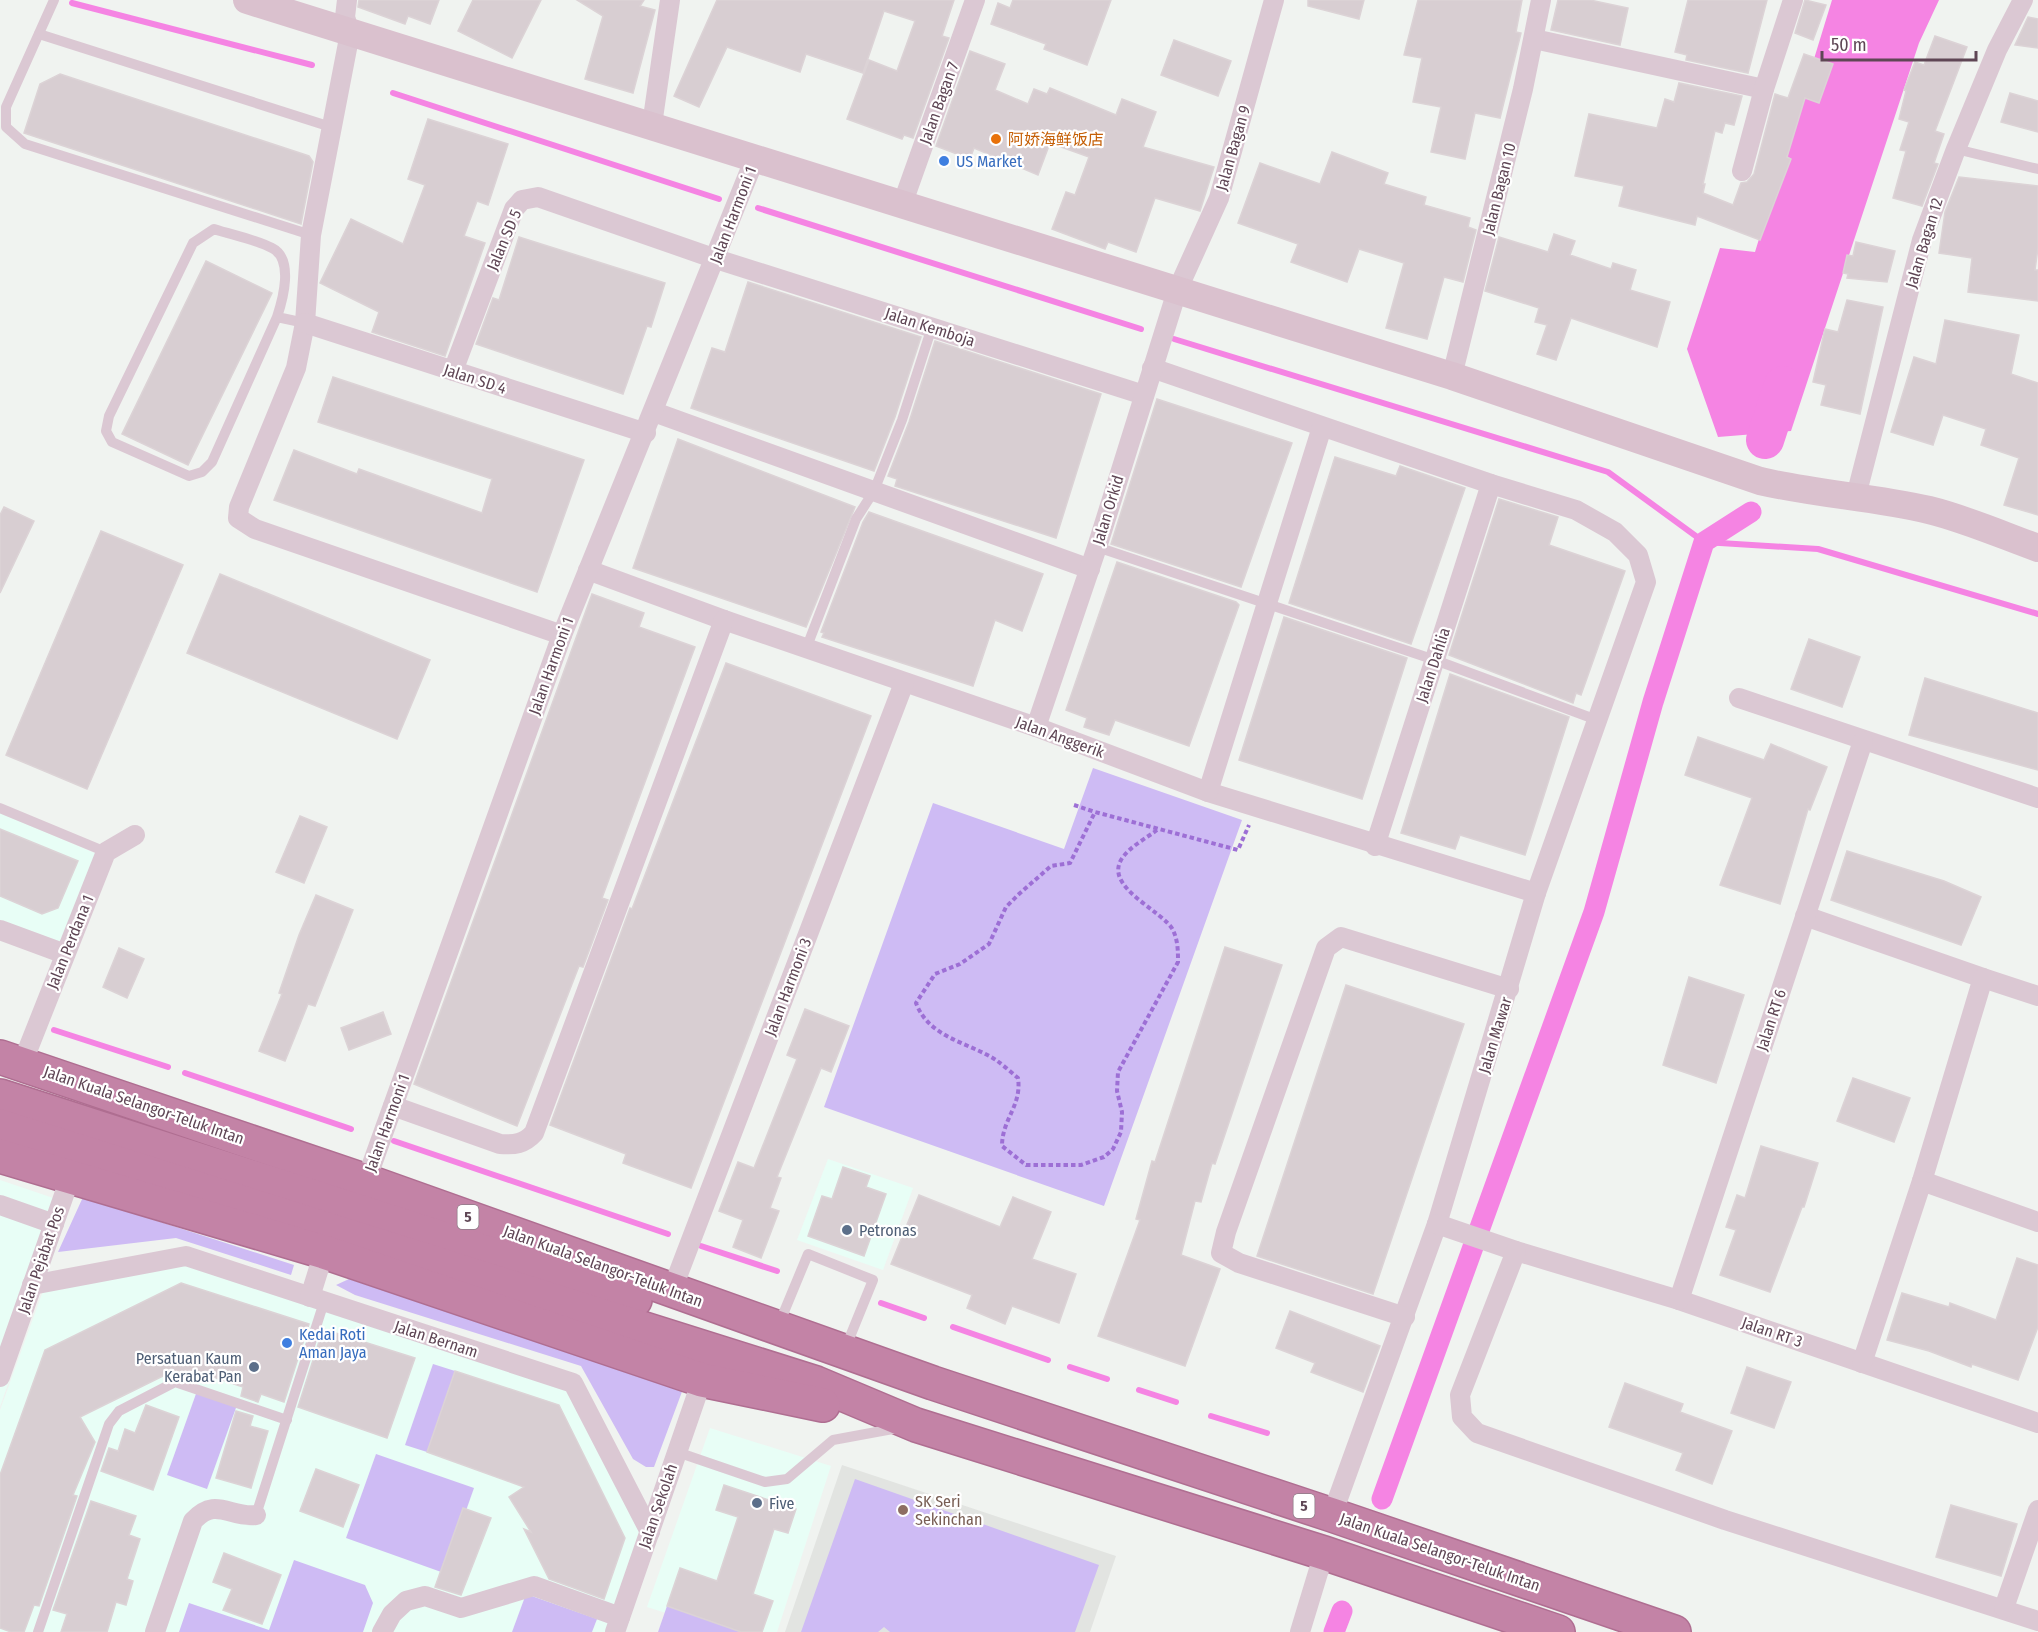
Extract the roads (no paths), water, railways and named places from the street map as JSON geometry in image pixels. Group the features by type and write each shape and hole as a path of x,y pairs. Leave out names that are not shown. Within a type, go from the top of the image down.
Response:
{"highway":[{"name":"Jalan Kuala Selangor-Teluk Intan","path":"11,1060 366,1181 823,1363 933,1383"},
{"name":"Jalan Kuala Selangor-Teluk Intan","path":"0,1096 662,1298 777,1327 933,1383 1332,1515 1674,1632"},
{"name":"5","path":"0,1126 816,1383 916,1425"},
{"name":"5","path":"0,1156 324,1252 702,1380 916,1425 1324,1552 1557,1632"}],"street":[{"path":"247,0 1452,376 1760,481 1808,492 1856,496 1930,510 2038,548"},
{"path":"347,0 345,16 350,33 311,235 305,323 296,368 239,507 238,518 255,529 562,635"},
{"path":"652,125 670,0"},
{"name":"Jalan Bagan 7","path":"902,205 975,0"},
{"name":"Jalan Bagan 9","path":"1177,291 1219,198 1274,0"},
{"name":"Jalan Bagan 10","path":"1452,376 1534,39 1541,0"},
{"path":"1742,171 1764,89 1793,0"},
{"name":"Jalan Bagan 12","path":"1856,496 1922,240 1997,50 2023,0"},
{"path":"1534,39 1764,89"},
{"name":"Jalan Harmoni 1","path":"366,1181 562,635 646,433 755,158"},
{"name":"Jalan SD 5","path":"453,371 514,209 522,200 538,197 716,259"},
{"name":"Jalan Kemboja","path":"716,259 1144,395"},
{"name":"Jalan Orkid","path":"1036,727 1090,569 1177,291"},
{"name":"Jalan SD 4","path":"305,323 646,433"},
{"path":"1152,368 1491,484"},
{"path":"654,412 1090,569"},
{"path":"1208,792 1322,427"},
{"name":"Jalan Mawar","path":"1332,1515 1437,1224 1536,893 1646,582 1638,555 1615,532 1576,510 1491,484"},
{"name":"Jalan Dahlia","path":"1375,846 1491,484"},
{"name":"Jalan Anggerik","path":"588,570 806,649 1036,727 1208,792 1375,846 1536,893"},
{"path":"393,1106 500,1144 513,1145 526,1141 534,1133 724,620"},
{"name":"Jalan Harmoni 3","path":"662,1298 904,683"},
{"path":"1739,698 2038,798"},
{"name":"Jalan RT 6","path":"1679,1300 1863,741"},
{"path":"106,852 135,835"},
{"name":"Jalan Perdana 1","path":"11,1060 65,954 106,852"},
{"path":"1805,916 2038,996"},
{"path":"0,930 65,954"},
{"path":"1405,1317 1239,1263 1221,1252 1226,1232 1326,948 1341,937 1509,989"},
{"path":"1862,1363 1922,1181 1983,978"},
{"name":"Jalan Pejabat Pos","path":"0,1377 70,1178"},
{"path":"1922,1181 2038,1222"},
{"path":"0,1205 54,1224"},
{"name":"Jalan RT 3","path":"1437,1224 1510,1249 1679,1300 2038,1423"},
{"path":"1510,1249 1460,1395 1462,1417 1477,1433 1736,1524 2004,1608 2038,1621"},
{"path":"317,1300 324,1252"},
{"name":"Jalan Bernam","path":"32,1285 186,1256 573,1383 650,1532"},
{"name":"Jalan Sekolah","path":"617,1624 702,1380"},
{"path":"155,1632 193,1521 202,1511 218,1507 245,1516 256,1515"},
{"path":"2004,1608 2038,1510"},
{"path":"1300,1632 1324,1552"},
{"path":"382,1632 392,1614 406,1601 425,1596 461,1608 534,1586 617,1624"}],"lane":[{"path":"54,0 6,107 6,127 26,144 311,235"},
{"path":"39,33 331,127"},
{"path":"1956,149 2038,170"},
{"path":"214,229 274,248 284,271 284,295 277,317 212,462 202,472 189,476 112,442 106,431 109,416 193,243 200,236 214,229"},
{"path":"277,317 305,323"},
{"path":"806,649 856,519 874,491 902,420 932,327"},
{"path":"1097,547 1435,660 1597,720"},
{"path":"0,808 106,852"},
{"path":"777,1327 808,1254 873,1280 845,1350"},
{"path":"256,1515 287,1420 317,1300"},
{"path":"39,1632 109,1424 119,1411 175,1382 287,1420"},
{"path":"677,1452 765,1482 788,1479 833,1440 916,1425"}],"waterway":[{"path":"72,3 312,65"},
{"path":"393,93 719,199"},
{"path":"758,208 1141,329"},
{"path":"1174,339 1608,472 1704,542 1818,549 2038,614"},
{"path":"1765,440 1783,385"},
{"path":"1382,1499 1594,912 1653,702 1704,542 1751,512"},
{"path":"54,1030 168,1067"},
{"path":"185,1073 351,1129"},
{"path":"394,1141 668,1234"},
{"path":"701,1246 777,1271"},
{"path":"881,1303 924,1318"},
{"path":"953,1327 1048,1360"},
{"path":"1070,1367 1107,1379"},
{"path":"1139,1390 1176,1402"},
{"path":"1211,1416 1267,1433"},
{"path":"1334,1632 1342,1611"}],"place":[{"name":"阿娇海鲜饭店","path":"996,139"},
{"name":"US Market","path":"944,161"},
{"name":"Petronas","path":"847,1230"},
{"name":"Kedai Roti Aman Jaya","path":"287,1343"},
{"name":"Persatuan Kaum Kerabat Pan","path":"254,1367"},
{"name":"Five","path":"757,1503"},
{"name":"SK Seri Sekinchan","path":"903,1510"}]}
